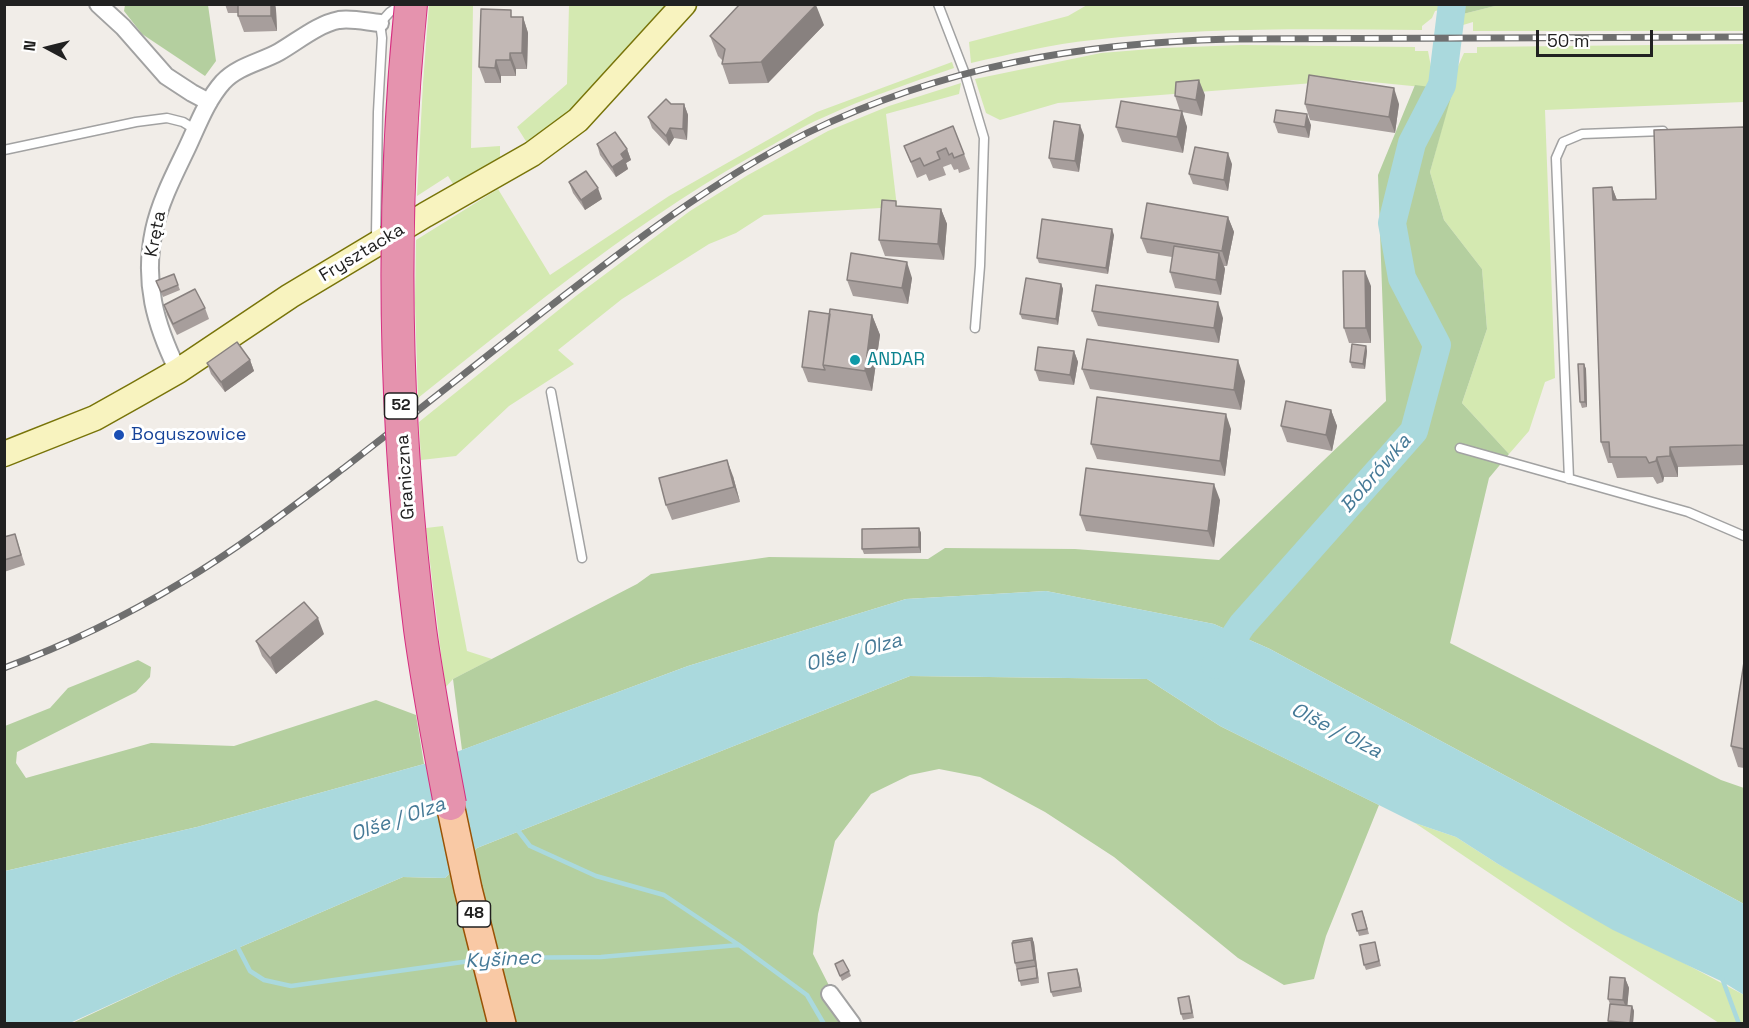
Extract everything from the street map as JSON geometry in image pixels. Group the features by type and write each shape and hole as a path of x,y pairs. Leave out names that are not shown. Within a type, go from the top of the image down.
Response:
{"highway":[{"name":"Graniczna","path":"411,4 402,112 399,198 398,308 401,403 406,495 420,629 450,804"}],"main road":[{"name":"48","path":"450,804 468,889 502,1023"}],"street":[{"path":"98,4 123,27 166,76 209,102"},
{"name":"Frysztacka","path":"4,454 95,418 178,371 290,296 532,154 578,120 684,4"},
{"name":"Kręta","path":"178,371 160,331 151,298 150,264 154,230 165,194 209,102 224,81 236,71 277,54 326,24 342,19 380,23"},
{"path":"830,994 852,1023"}],"lane":[{"path":"379,243 376,235 382,38 380,23 402,4"},
{"path":"938,4 964,74 984,138 980,266 975,328"},
{"path":"4,150 136,122 167,118 183,122 196,130"},
{"path":"1569,479 1556,158 1563,142 1582,134 1675,130"},
{"path":"551,392 582,558"},
{"path":"1460,448 1688,512 1744,536"}],"green space":[{"path":"1464,4 1499,5 1463,14"},
{"path":"1615,4 1621,6 1744,7 1744,31 1473,31 1473,22 1463,25 1463,14 1499,5"},
{"path":"125,5 208,5 216,61 205,76 142,34 124,11"},
{"path":"429,5 473,5 471,148 500,146 500,160 455,187 448,176 417,196 423,83"},
{"path":"569,5 676,5 564,120 529,146 517,127 567,84"},
{"path":"1087,5 1443,5 1422,26 1422,30 1257,30 1134,36 1062,44 971,63 969,42 1068,16"},
{"path":"1744,44 1744,102 1545,110 1555,378 1545,382 1529,431 1509,454 1462,403 1487,329 1482,269 1444,220 1430,172 1452,90 1352,80 1058,103 1000,120 986,113 975,79 1101,53 1163,48 1241,45 1415,47 1415,51 1428,51 1432,72 1455,73 1464,53 1477,53 1477,47"},
{"path":"952,62 954,68 838,111 726,171 590,263 418,398 416,240 498,189 550,275 669,196 817,112"},
{"path":"961,83 959,94 886,114 897,207 764,215 736,233 709,244 622,299 558,350 574,364 509,406 456,456 421,460 419,422 576,296 690,211 748,175 828,131 889,106"},
{"path":"1415,85 1453,90 1430,172 1444,220 1482,269 1487,329 1462,403 1509,454 1489,478 1450,643 1721,780 1744,788 1744,904 1270,649 1214,624 1046,591 906,599 688,666 462,750 453,679 637,584 651,574 769,557 928,559 945,548 1075,549 1219,560 1386,401 1378,175"},
{"path":"443,526 467,651 492,659 453,679 445,688 426,528"},
{"path":"138,660 151,667 150,677 136,692 17,752 16,763 26,778 151,743 234,746 376,700 416,715 424,764 197,827 5,871 5,726 50,708 68,688"},
{"path":"910,676 1147,679 1220,726 1379,805 1326,936 1314,979 1284,985 1238,958 1114,857 1045,812 980,777 939,769 910,775 871,794 835,841 818,914 813,954 848,1023 70,1024 173,976 403,877 445,878 477,848"},
{"path":"1415,823 1456,837 1498,864 1744,995 1744,1023 1719,1023 1571,928"}],"water":[{"name":"Olše / Olza","path":"1046,591 1214,624 1270,649 1744,904 1744,995 1723,982 1613,930 1498,864 1456,837 1415,823 1220,726 1147,679 910,676 477,848 445,878 403,877 70,1023 5,1024 5,871 197,827 424,764 688,666 906,599"}],"building":[{"path":"238,4 271,4 271,16 238,16"},
{"path":"740,4 816,5 761,62 722,64 725,49 710,36"},
{"path":"481,9 511,10 511,17 523,17 522,53 510,53 510,60 496,60 495,68 479,67"},
{"path":"1309,75 1394,88 1389,117 1305,104"},
{"path":"1199,80 1196,100 1175,96 1176,82"},
{"path":"666,99 671,104 684,104 683,129 670,128 666,136 648,117"},
{"path":"1121,101 1182,111 1177,137 1116,127"},
{"path":"1276,110 1307,114 1305,127 1274,122"},
{"path":"1054,121 1080,125 1075,161 1049,158"},
{"path":"953,126 964,154 954,158 952,153 949,155 946,148 937,152 940,159 924,166 920,158 911,162 904,146"},
{"path":"1744,127 1744,445 1670,447 1670,456 1657,457 1656,461 1649,463 1646,457 1610,457 1609,442 1601,442 1593,188 1612,187 1613,200 1656,199 1654,130"},
{"path":"615,132 627,149 621,154 624,159 612,167 597,144"},
{"path":"1195,147 1228,153 1224,180 1189,174"},
{"path":"586,171 598,188 581,200 569,182"},
{"path":"882,200 896,201 896,206 941,209 938,244 879,240"},
{"path":"1147,203 1228,217 1222,251 1141,238"},
{"path":"1042,219 1112,229 1106,268 1037,258"},
{"path":"1174,246 1219,253 1216,280 1170,272"},
{"path":"851,253 907,262 902,288 847,280"},
{"path":"1343,271 1365,271 1366,328 1344,328"},
{"path":"174,274 178,285 161,292 156,281"},
{"path":"1026,278 1061,284 1056,319 1020,314"},
{"path":"1096,285 1218,302 1214,328 1092,311"},
{"path":"195,289 205,308 173,324 164,305"},
{"path":"830,309 872,315 865,371 823,365"},
{"path":"809,311 830,314 823,365 825,370 802,367"},
{"path":"1087,339 1238,360 1234,390 1082,369"},
{"path":"237,342 250,360 221,382 207,363"},
{"path":"1352,344 1366,346 1363,364 1350,362"},
{"path":"1038,347 1074,351 1070,375 1035,370"},
{"path":"1578,364 1584,364 1585,402 1580,402"},
{"path":"1097,397 1226,414 1220,461 1091,444"},
{"path":"1286,401 1331,410 1326,435 1281,426"},
{"path":"727,460 734,487 666,505 659,478"},
{"path":"1086,468 1214,484 1208,531 1080,515"},
{"path":"919,528 919,547 862,549 862,529"},
{"path":"15,534 21,555 4,560 4,537"},
{"path":"304,602 318,618 270,658 256,641"},
{"path":"1744,662 1744,749 1731,746"},
{"path":"1362,911 1367,929 1357,931 1352,914"},
{"path":"1032,938 1033,945 1031,940 1013,943 1013,941"},
{"path":"1031,940 1034,960 1015,963 1012,943"},
{"path":"1375,942 1379,961 1364,965 1360,945"},
{"path":"843,960 849,971 840,976 835,964"},
{"path":"1036,966 1037,978 1019,981 1017,969"},
{"path":"1077,969 1080,987 1051,992 1048,973"},
{"path":"1610,977 1625,978 1623,1000 1608,999"},
{"path":"1189,996 1192,1013 1181,1014 1178,998"},
{"path":"1610,1004 1632,1006 1630,1023 1608,1021"}],"waterway":[{"name":"Bobrówka","path":"1215,665 1242,625 1414,431 1437,345 1402,278 1392,223 1412,143 1442,85 1452,4"},
{"path":"516,828 530,846 596,876 664,895 739,945"},
{"name":"Kyšinec","path":"236,944 250,971 264,980 291,986 477,960"},
{"name":"Kyšinec","path":"494,958 601,957 739,945 807,995 824,1024"},
{"path":"1722,978 1739,1024"}],"railway":[{"path":"4,668 73,640 117,618 161,595 224,555 344,468 544,311 704,193 807,133 858,110 910,91 1014,62 1120,46 1175,41 1744,37"}],"place":[{"name":"ANDAR","path":"855,360"},
{"name":"Boguszowice","path":"119,435"}]}
